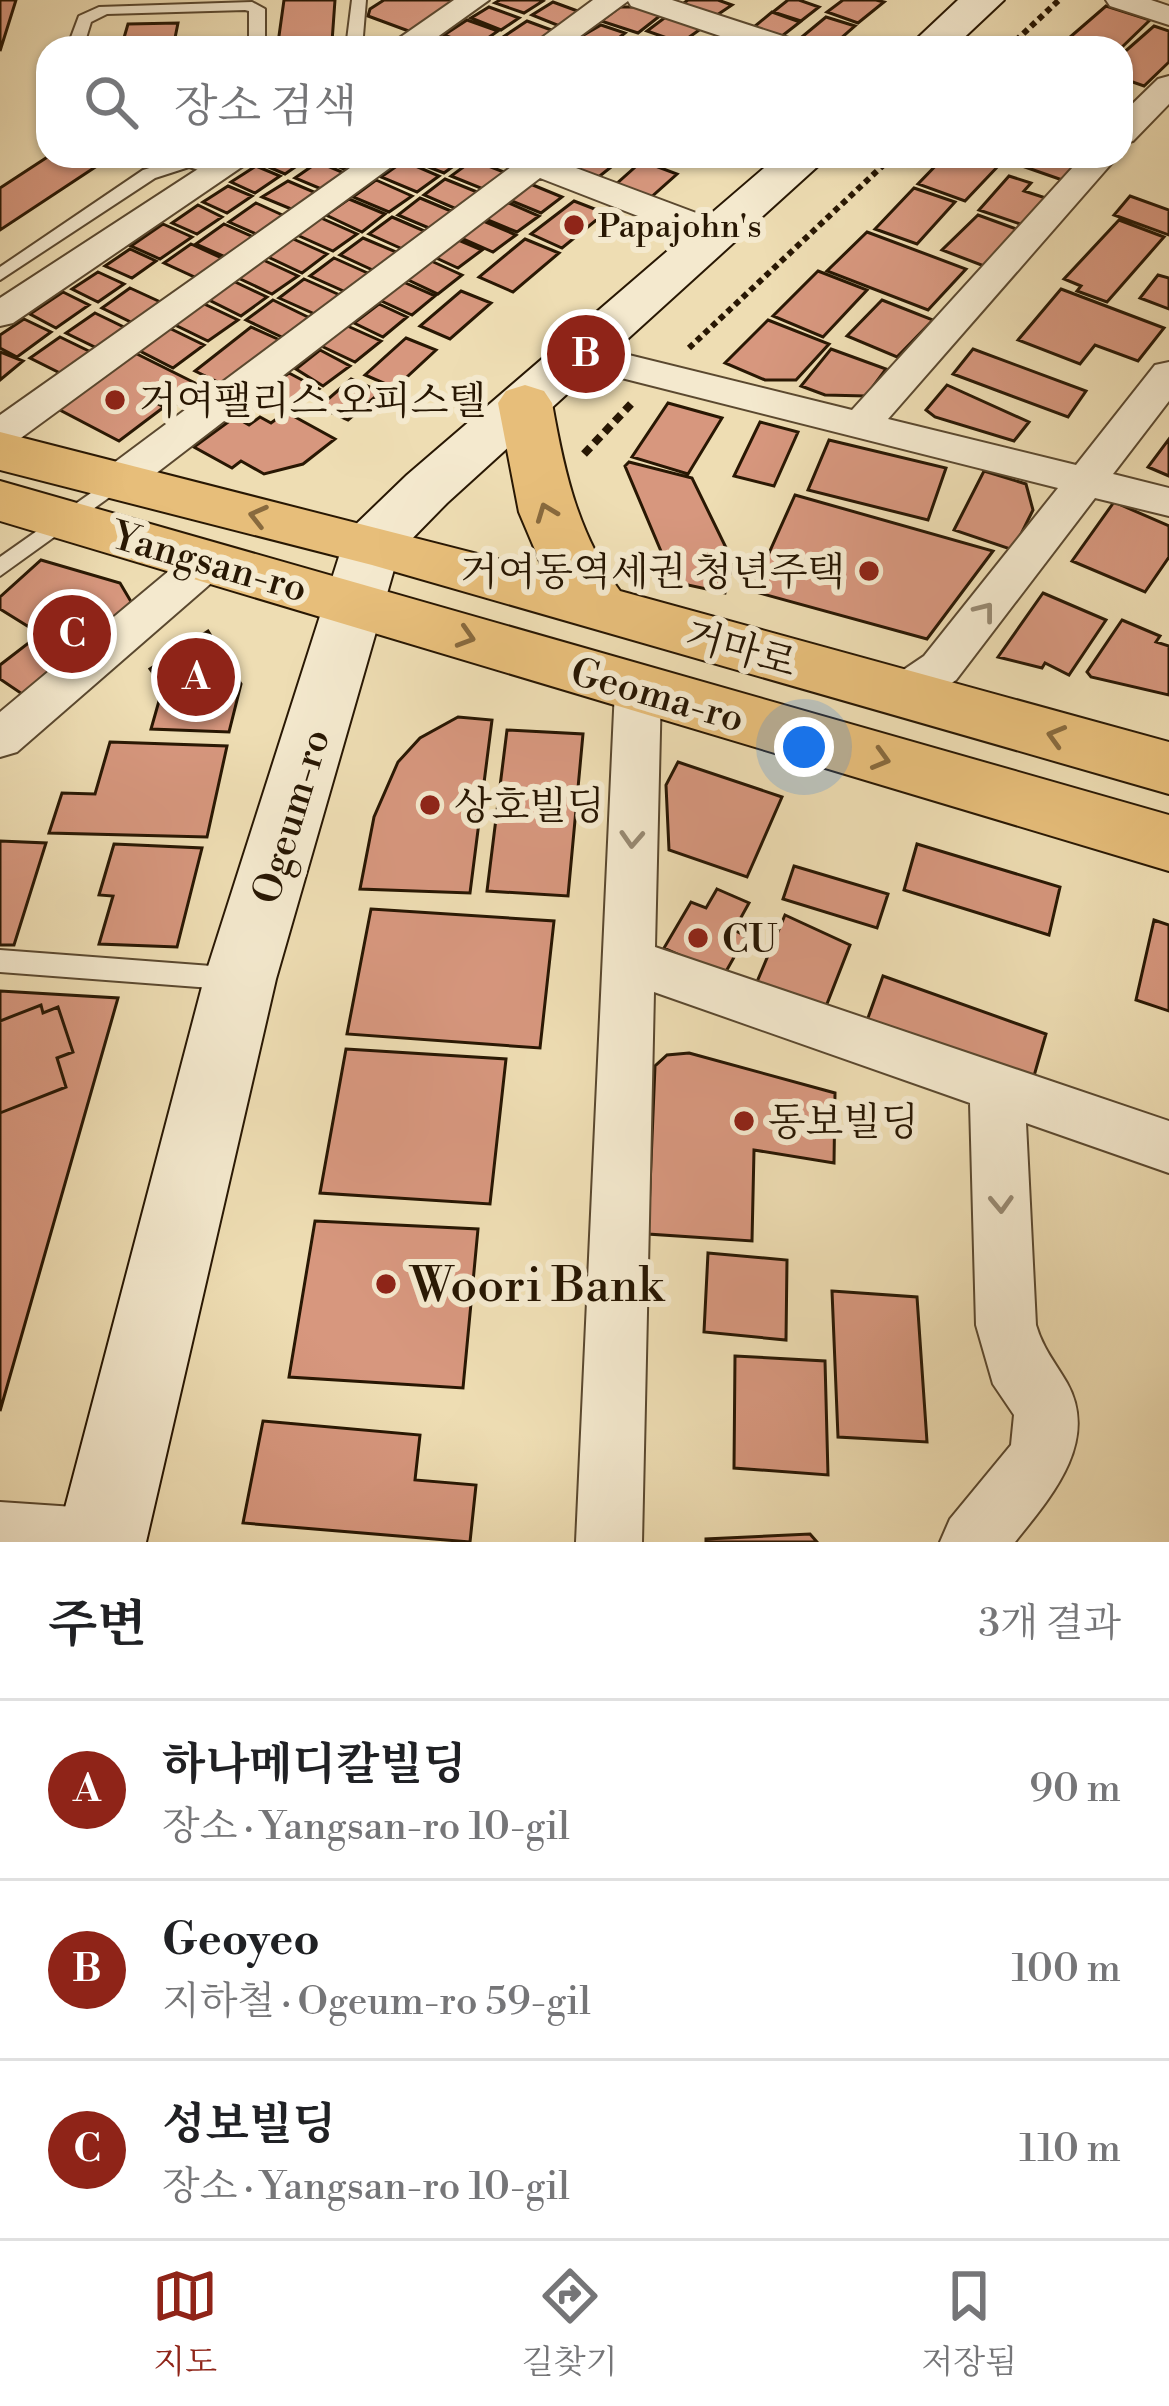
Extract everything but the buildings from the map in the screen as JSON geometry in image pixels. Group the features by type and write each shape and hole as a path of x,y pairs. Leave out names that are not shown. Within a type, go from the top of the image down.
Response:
{"main road":[{"path":"942,36 983,0"},
{"path":"363,573 525,403 792,168"},
{"path":"525,403 538,490 575,578 600,609"},
{"name":"Yangsan-ro","path":"0,451 118,481 363,573"},
{"name":"Yangsan-ro","path":"0,501 209,561 363,573"},
{"name":"거마로","path":"363,573 600,609 903,693"},
{"name":"Geoma-ro","path":"363,573 638,688 1169,843"},
{"name":"Ogeum-ro","path":"102,1542 240,979 363,573"},
{"path":"903,693 1169,767"}],"street":[{"path":"419,36 474,0"},
{"path":"561,36 613,0"},
{"path":"642,0 752,36"},
{"path":"705,36 754,0"},
{"path":"1121,0 1169,16"},
{"path":"1133,122 1169,86"},
{"path":"0,315 223,168"},
{"path":"0,434 372,168"},
{"path":"118,481 520,168"},
{"path":"554,168 718,234"},
{"path":"862,423 1090,168"},
{"path":"580,355 1169,502"},
{"path":"903,693 940,668 1169,374"},
{"path":"0,740 209,561"},
{"path":"609,1542 638,688"},
{"path":"626,960 1169,1147"},
{"path":"973,1542 1037,1463 1047,1430 1045,1405 1016,1362 1006,1325 997,1088"},
{"path":"0,1535 102,1542"}],"lane":[{"path":"353,36 359,0"},
{"path":"79,36 84,19 104,10 248,5 257,9 256,36"},
{"path":"0,275 149,173 166,168"},
{"name":"Yangsan-ro","path":"0,568 118,481"},
{"path":"0,962 240,979"}],"path":[{"path":"1021,36 1059,0"},
{"path":"680,357 880,168"},
{"path":"569,471 645,390"}],"place":[{"name":"Papajohn's","path":"574,225"},
{"name":"Geoyeo","path":"586,354"},
{"name":"거여팰리스 오피스텔","path":"115,400"},
{"name":"거여동역세권 청년주택","path":"869,571"},
{"name":"성보빌딩","path":"72,634"},
{"name":"하나메디칼빌딩","path":"196,677"},
{"name":"상호빌딩","path":"430,805"},
{"name":"CU","path":"698,938"},
{"name":"동보빌딩","path":"744,1121"},
{"name":"Woori Bank","path":"386,1284"}]}
